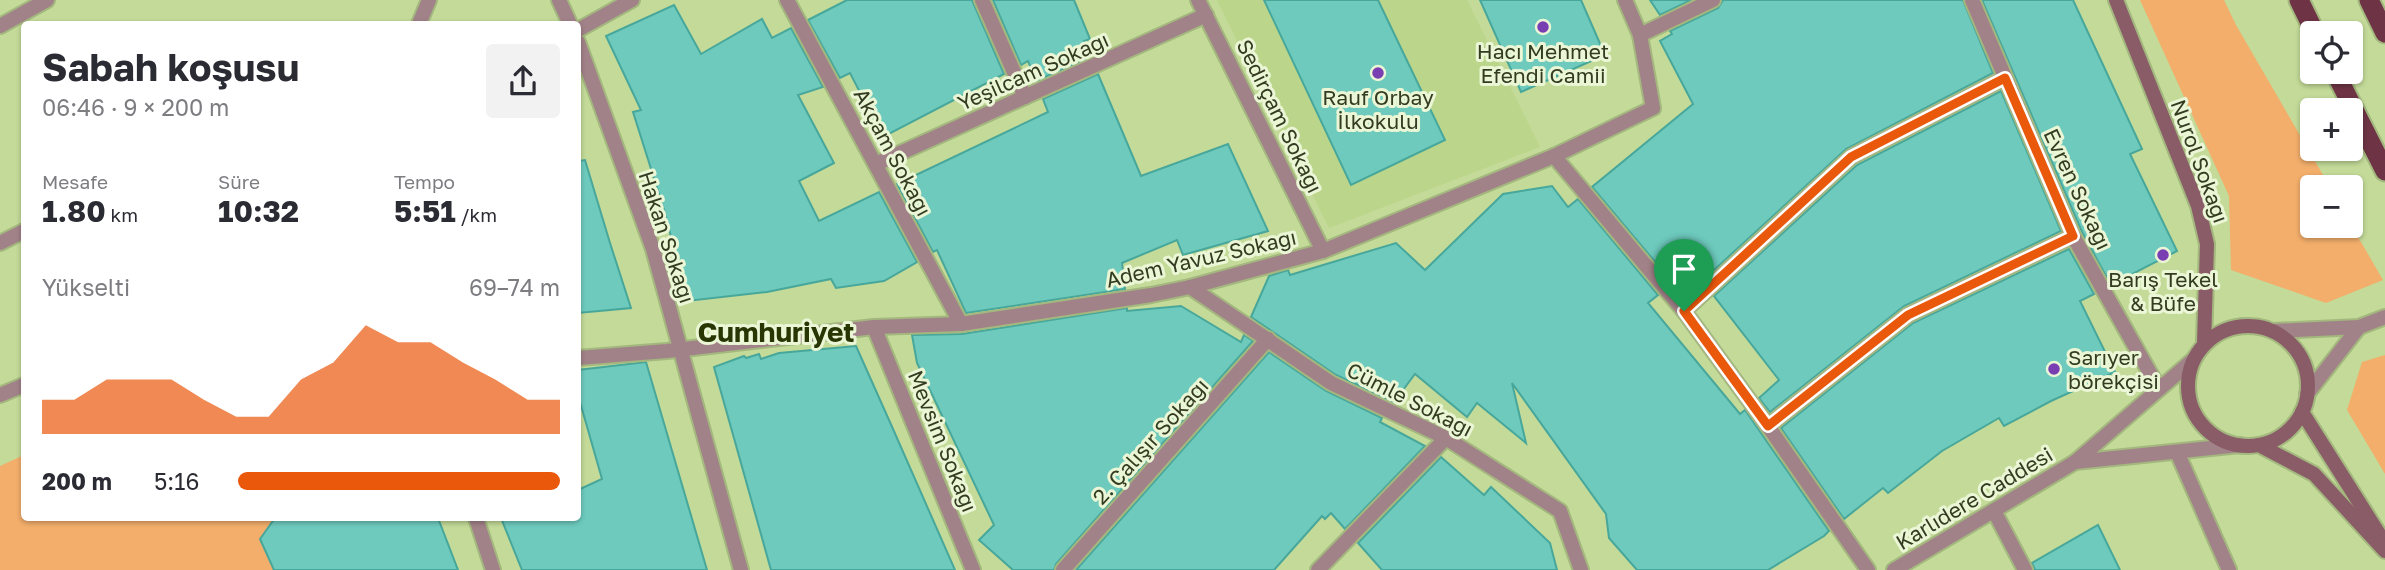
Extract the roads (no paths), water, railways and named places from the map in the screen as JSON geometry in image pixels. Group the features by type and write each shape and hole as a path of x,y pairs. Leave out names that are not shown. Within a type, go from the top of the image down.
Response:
{"highway":[{"path":"2299,0 2309,21"},
{"path":"2369,0 2385,33"},
{"path":"2341,84 2385,171"}],"main road":[{"name":"Nurol Sokağı","path":"2116,0 2198,206 2207,244 2204,344"},
{"path":"2237,326 2256,326 2273,331 2290,342 2301,357 2307,375 2307,394 2302,412 2292,428 2276,439 2259,445 2240,445 2224,441 2206,430 2195,415 2189,397 2188,377 2194,359 2204,344 2219,332 2237,326"},
{"path":"2302,412 2385,544"},
{"path":"2259,445 2314,474 2385,551"}],"street":[{"path":"0,26 47,0"},
{"path":"420,21 429,0"},
{"path":"559,0 569,21"},
{"path":"581,28 632,0"},
{"name":"Akçam Sokağı","path":"787,0 961,324"},
{"path":"982,0 1025,97"},
{"name":"Sedirçam Sokağı","path":"1198,0 1323,251"},
{"name":"Adem Yavuz Sokağı","path":"581,358 680,350 874,327 961,324 1151,295 1323,251 1554,156 1653,108 1640,35 1625,0"},
{"path":"1640,35 1713,0"},
{"name":"Evren Sokağı","path":"1972,0 2073,236 2159,389"},
{"name":"Yeşilcam Sokağı","path":"876,164 1206,15"},
{"name":"Hakan Sokağı","path":"581,50 653,249 741,570"},
{"path":"1684,311 1851,157 2005,78"},
{"path":"1554,156 1684,311 1868,570"},
{"path":"0,243 21,233"},
{"path":"1768,426 1908,315 2073,236"},
{"name":"Cümle Sokağı","path":"1190,287 1331,383 1446,438 1560,511 1581,570"},
{"path":"2273,331 2358,327 2385,317"},
{"name":"Mevsim Sokağı","path":"874,327 973,570"},
{"path":"2307,394 2358,327"},
{"name":"2. Çalışır Sokağı","path":"1063,570 1268,339"},
{"name":"Karlıdere Caddesi","path":"1894,570 2075,462 2194,359"},
{"path":"0,395 21,386"},
{"path":"1319,569 1446,438"},
{"name":"Karlıdere Caddesi","path":"2075,462 2240,445"},
{"path":"2177,452 2229,570"},
{"path":"1994,511 2025,570"},
{"path":"477,521 493,570"}],"place":[{"name":"Hacı Mehmet Efendi Camii","path":"1543,27"},
{"name":"Rauf Orbay İlkokulu","path":"1378,73"},
{"name":"Barış Tekel & Büfe","path":"2163,255"},
{"name":"Sarıyer börekçisi","path":"2054,369"}],"district":[{"name":"Cumhuriyet","path":"776,331"}]}
